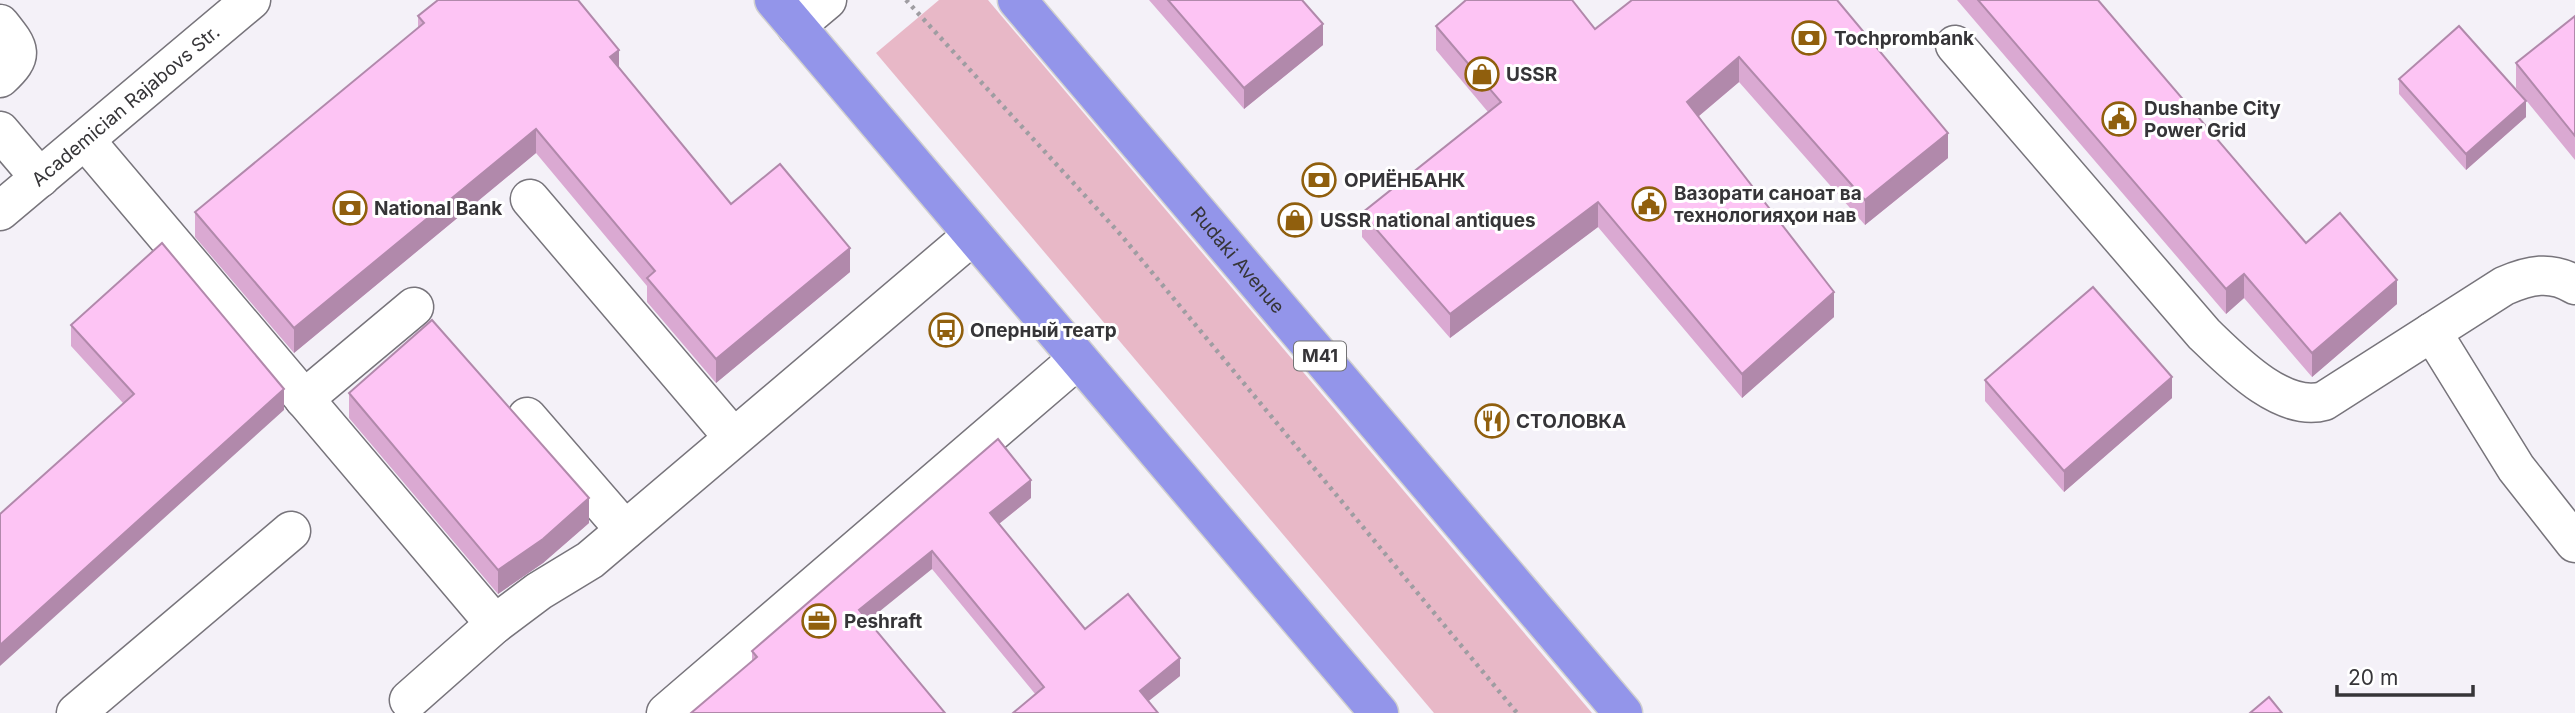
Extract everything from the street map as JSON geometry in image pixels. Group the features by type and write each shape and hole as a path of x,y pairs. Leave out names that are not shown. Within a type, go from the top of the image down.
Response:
{"highway":[{"name":"Rudaki Avenue","path":"1017,0 1623,713"},
{"path":"785,13 1379,713"}],"street":[{"name":"Academician Rajabovs Str.","path":"0,211 251,0"},
{"path":"785,13 827,0"},
{"path":"0,24 18,48 18,58 0,78"},
{"path":"1955,45 2204,334 2231,360 2282,396 2299,403 2313,404 2324,401 2504,286 2521,278 2553,275 2575,285"},
{"path":"0,131 40,178"},
{"path":"85,140 495,624"},
{"path":"530,199 733,438"},
{"path":"409,700 495,624 539,591 590,560 973,235"},
{"path":"304,399 414,307"},
{"path":"2432,332 2516,468 2575,543"},
{"path":"666,713 1078,359"},
{"path":"527,417 625,530"},
{"path":"76,713 291,531"}],"path":[{"path":"906,0 1121,235 1517,713"}],"shaded area":[{"path":"939,0 988,0 1592,713 1434,713 876,53"}],"building":[{"name":"National Bank","path":"438,0 578,0 619,50 610,57 731,204 780,164 850,248 716,359 647,278 655,271 536,129 294,328 195,212 424,23 418,16"},
{"path":"1168,0 1302,0 1323,24 1244,88"},
{"path":"1466,0 1572,0 1595,29 1632,0 1837,0 1948,133 1865,200 1739,57 1687,102 1834,292 1742,374 1598,202 1450,314 1362,213 1501,102 1436,26"},
{"name":"Dushanbe City Power Grid","path":"1978,0 2098,0 2306,243 2340,213 2397,280 2312,353 2244,274 2226,289"},
{"path":"2575,16 2575,136 2516,63"},
{"path":"2459,26 2526,101 2466,154 2399,79"},
{"path":"162,243 284,389 0,645 0,514 134,394 71,325"},
{"path":"2093,287 2172,377 2064,471 1985,380"},
{"path":"432,320 589,498 543,539 498,570 349,393"},
{"path":"998,439 1031,480 990,513 1085,629 1128,594 1180,658 1140,691 1158,713 1013,713 1044,687 932,551 859,610 945,713 691,713 757,657 752,651"},
{"path":"2269,697 2282,713 2250,713"}],"place":[{"name":"Tochprombank","path":"1809,38"},
{"name":"USSR","path":"1482,74"},
{"name":"Dushanbe City Power Grid","path":"2119,119"},
{"name":"ОРИЁНБАНК","path":"1319,180"},
{"name":"Вазорати саноат ва технологияҳои нав","path":"1649,204"},
{"name":"National Bank","path":"350,208"},
{"name":"USSR national antiques","path":"1295,220"},
{"name":"Оперный театр","path":"946,330"},
{"name":"СТОЛОВКА","path":"1492,421"},
{"name":"Peshraft","path":"819,621"}]}
